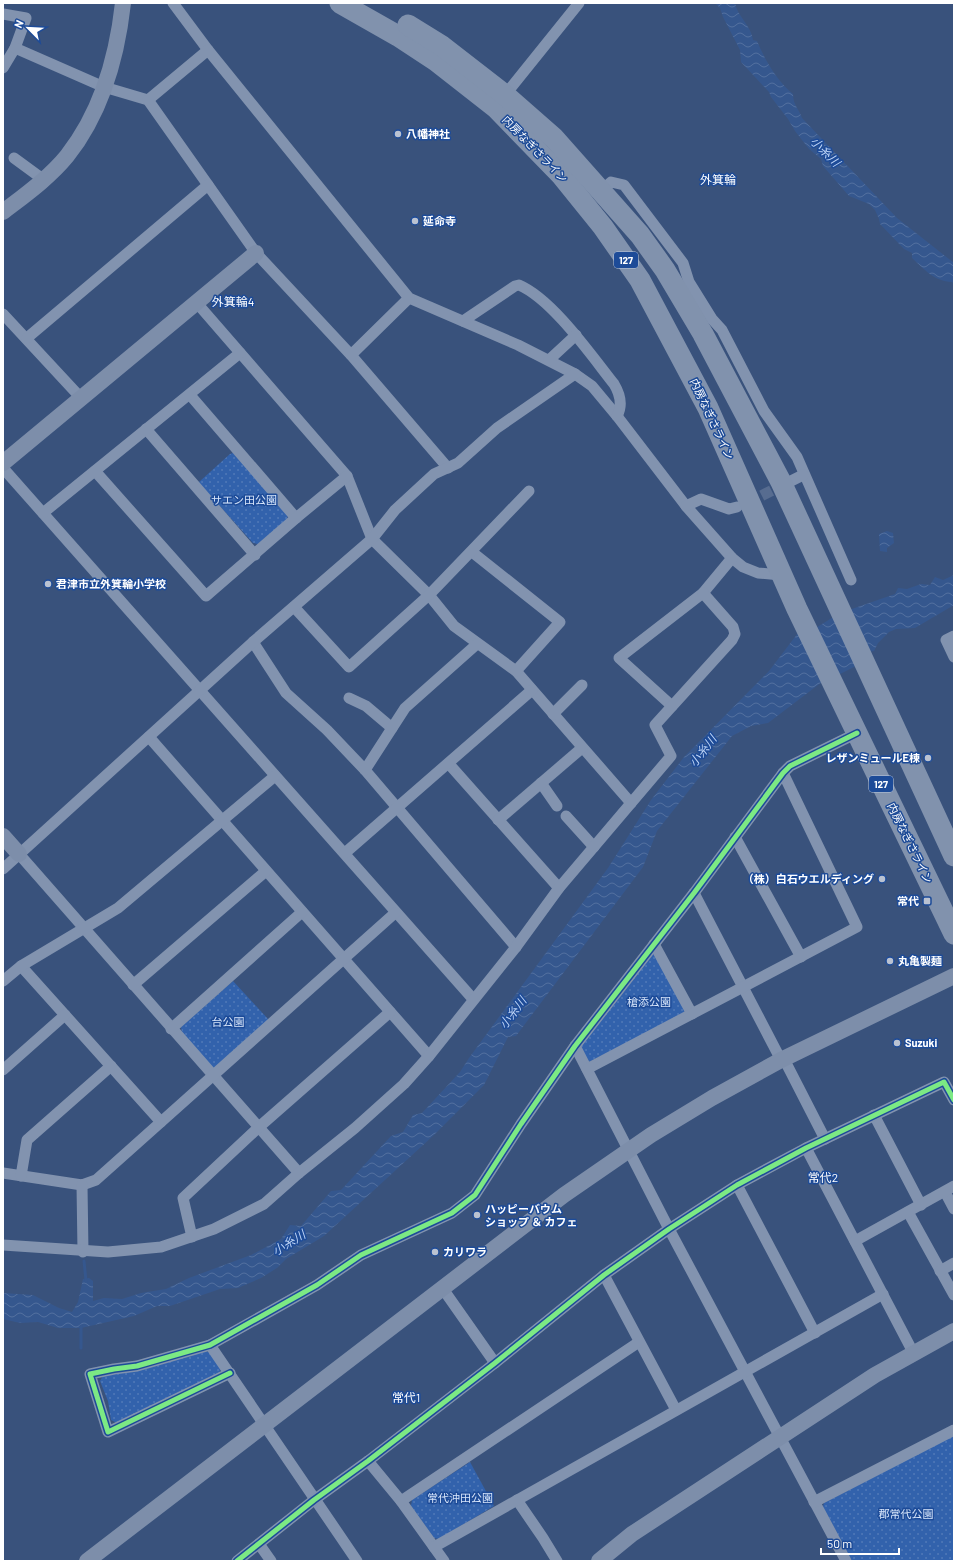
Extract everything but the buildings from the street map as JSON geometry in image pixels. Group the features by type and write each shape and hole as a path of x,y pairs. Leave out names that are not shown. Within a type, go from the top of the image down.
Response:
{"highway":[{"name":"内房なぎさライン","path":"340,3 398,36 436,61 496,108 561,175 603,227 640,280 683,358 723,441 781,575 954,934"},
{"name":"内房なぎさライン","path":"371,3 442,46 504,95 554,138 640,235 665,270 703,334 744,392 781,482 828,587 954,856"}],"street":[{"path":"3,212 44,180 66,156 87,126 104,86 116,44 123,3"},
{"path":"173,3 208,50 409,298 549,360 575,374 592,386 686,506 732,558 743,567 758,573 781,575"},
{"path":"504,95 579,3"},
{"path":"3,14 26,18 15,48 3,68"},
{"path":"15,48 104,86 148,100 256,253 351,355 448,468"},
{"path":"148,100 208,50"},
{"path":"14,158 44,180"},
{"path":"27,338 208,185"},
{"path":"3,463 256,253"},
{"path":"463,321 519,285 538,297 576,335 614,384 618,392 621,408 617,416"},
{"path":"351,355 409,298"},
{"path":"196,302 347,476 372,539 429,595 454,626 516,671 631,803"},
{"path":"3,314 27,338 81,398"},
{"path":"549,360 576,335"},
{"path":"43,513 240,353"},
{"path":"3,869 253,642 372,539 395,510 434,474 458,463 497,428 575,374"},
{"path":"744,392 764,411 797,457 851,580"},
{"path":"190,395 296,518"},
{"path":"146,429 255,555"},
{"path":"3,468 345,853 395,913 473,999"},
{"path":"95,471 206,596 347,476"},
{"path":"791,481 804,475"},
{"path":"294,607 349,667 429,595 529,491"},
{"path":"686,506 701,499 729,509 737,507"},
{"path":"472,552 560,622 516,671"},
{"path":"672,706 619,658 703,593 732,558"},
{"path":"3,1245 83,1252 108,1252 161,1247 214,1229 264,1204 299,1173 355,1128 404,1084 429,1056 516,947 559,888 671,756 655,725 732,640 734,634 733,627 703,593"},
{"path":"954,636 946,640 954,657"},
{"path":"253,642 286,693 327,730 365,770 516,947"},
{"path":"365,770 405,708 477,644"},
{"path":"553,714 582,685"},
{"path":"345,853 449,764 532,690"},
{"path":"349,698 366,706 392,728"},
{"path":"230,1373 108,1432 90,1374 137,1366 210,1345 317,1285 361,1256 452,1213 475,1194 520,1124 575,1046 694,893 783,773 790,766 857,733"},
{"path":"149,737 429,1056"},
{"path":"498,820 582,748"},
{"path":"449,764 559,888"},
{"path":"586,1069 857,927 783,773"},
{"path":"3,981 21,966 118,908 275,776"},
{"path":"541,783 557,806"},
{"path":"566,816 594,847"},
{"path":"3,836 133,986 299,1173"},
{"path":"735,837 801,957"},
{"path":"133,986 266,872"},
{"path":"694,893 825,1139"},
{"path":"171,1029 302,912"},
{"path":"3,1173 82,1185 96,1180 395,913"},
{"path":"654,944 692,1014"},
{"path":"21,966 161,1122"},
{"path":"87,1561 265,1426 564,1195 651,1135 712,1098 782,1059 954,976"},
{"path":"192,1237 183,1198 259,1128 390,1012"},
{"path":"3,1070 65,1015"},
{"path":"575,1046 628,1151 744,1372 846,1561"},
{"path":"21,1176 27,1140 111,1066"},
{"path":"236,1561 495,1363 604,1274 669,1229 737,1185 806,1148 944,1082 954,1100"},
{"path":"874,1115 921,1205"},
{"path":"806,1148 914,1354"},
{"path":"82,1185 83,1252"},
{"path":"737,1185 814,1333"},
{"path":"855,1242 949,1189 954,1209"},
{"path":"908,1212 954,1295"},
{"path":"940,1271 954,1263"},
{"path":"604,1274 676,1410"},
{"path":"443,1289 495,1363"},
{"path":"434,1547 883,1294"},
{"path":"599,1561 632,1534 875,1375 954,1332"},
{"path":"401,1501 640,1342"},
{"path":"210,1345 314,1500 357,1561"},
{"path":"814,1502 954,1430"},
{"path":"368,1461 401,1501 444,1561"},
{"path":"517,1500 557,1561"},
{"path":"259,1544 271,1561"}],"green space":[{"name":"サエン田公園","path":"233,453 288,514 287,520 258,544 253,543 199,482"},
{"name":"槍添公園","path":"652,954 656,954 685,1010 683,1015 589,1062 581,1050 581,1045"},
{"name":"台公園","path":"233,981 269,1020 214,1069 182,1033 181,1027"},
{"path":"205,1351 211,1353 221,1369 218,1375 117,1423 111,1420 108,1401 100,1381 104,1374"},
{"name":"郡常代公園","path":"954,1435 954,1561 852,1561 823,1507 824,1503"},
{"name":"常代沖田公園","path":"470,1462 494,1506 439,1539 434,1538 411,1506 412,1500"}],"water":[{"name":"小糸川","path":"715,3 735,3 738,12 750,30 753,40 757,41 777,77 793,94 795,104 802,118 897,218 954,263 954,284 952,282 940,280 921,267 912,258 912,253 904,249 880,224 875,210 869,204 849,196 823,166 821,159 809,149 795,131 769,92 741,62 740,50 720,8"},
{"path":"887,531 893,533 894,543 887,548 887,552 880,551 879,534"},
{"path":"954,575 954,605 915,628 896,629 889,632 878,643 874,651 869,652 849,610 895,594 898,588 907,589 921,584 930,585 935,577 943,580"},
{"path":"835,616 858,665 836,676 814,629"},
{"name":"小糸川","path":"798,633 822,682 768,723 751,726 732,736 657,831 643,867 516,1036 508,1037 484,1085 434,1135 324,1236 286,1259 277,1268 261,1278 238,1288 220,1289 170,1306 157,1306 134,1316 81,1328 58,1328 38,1322 20,1323 3,1319 3,1293 33,1295 59,1308 72,1312 78,1302 83,1279 89,1278 93,1281 93,1301 104,1298 122,1299 141,1293 166,1289 189,1278 251,1255 281,1239 290,1225 301,1226 331,1191 341,1190 391,1136 403,1132 413,1115 422,1113 460,1072 608,868 651,800 684,757 769,671"}],"waterway":[{"path":"84,1261 86,1281"},
{"path":"81,1326 81,1348"}],"tunnel":[{"path":"747,503 785,484"}],"cycle path":[{"path":"230,1373 108,1432 90,1374 137,1366 210,1345 317,1285 361,1255 452,1213 475,1195 521,1124 575,1046 694,893 783,773 790,766 857,733"},
{"path":"237,1561 314,1500 368,1461 495,1363 604,1275 669,1229 737,1185 806,1148 944,1082 954,1100"}],"place":[{"name":"八幡神社","path":"398,134"},
{"name":"延命寺","path":"415,221"},
{"name":"君津市立外箕輪小学校","path":"48,584"},
{"name":"レザンミュールE棟","path":"928,758"},
{"name":"（株）白石ウエルディング","path":"882,879"},
{"name":"常代","path":"927,901"},
{"name":"丸亀製麺","path":"890,961"},
{"name":"Suzuki","path":"897,1043"},
{"name":"ハッピーバウム ショップ ＆ カフェ","path":"477,1215"},
{"name":"カリワラ","path":"435,1252"}],"district":[{"name":"外箕輪","path":"718,180"},
{"name":"外箕輪4","path":"233,302"},
{"name":"常代2","path":"823,1178"},
{"name":"常代1","path":"406,1398"}]}
